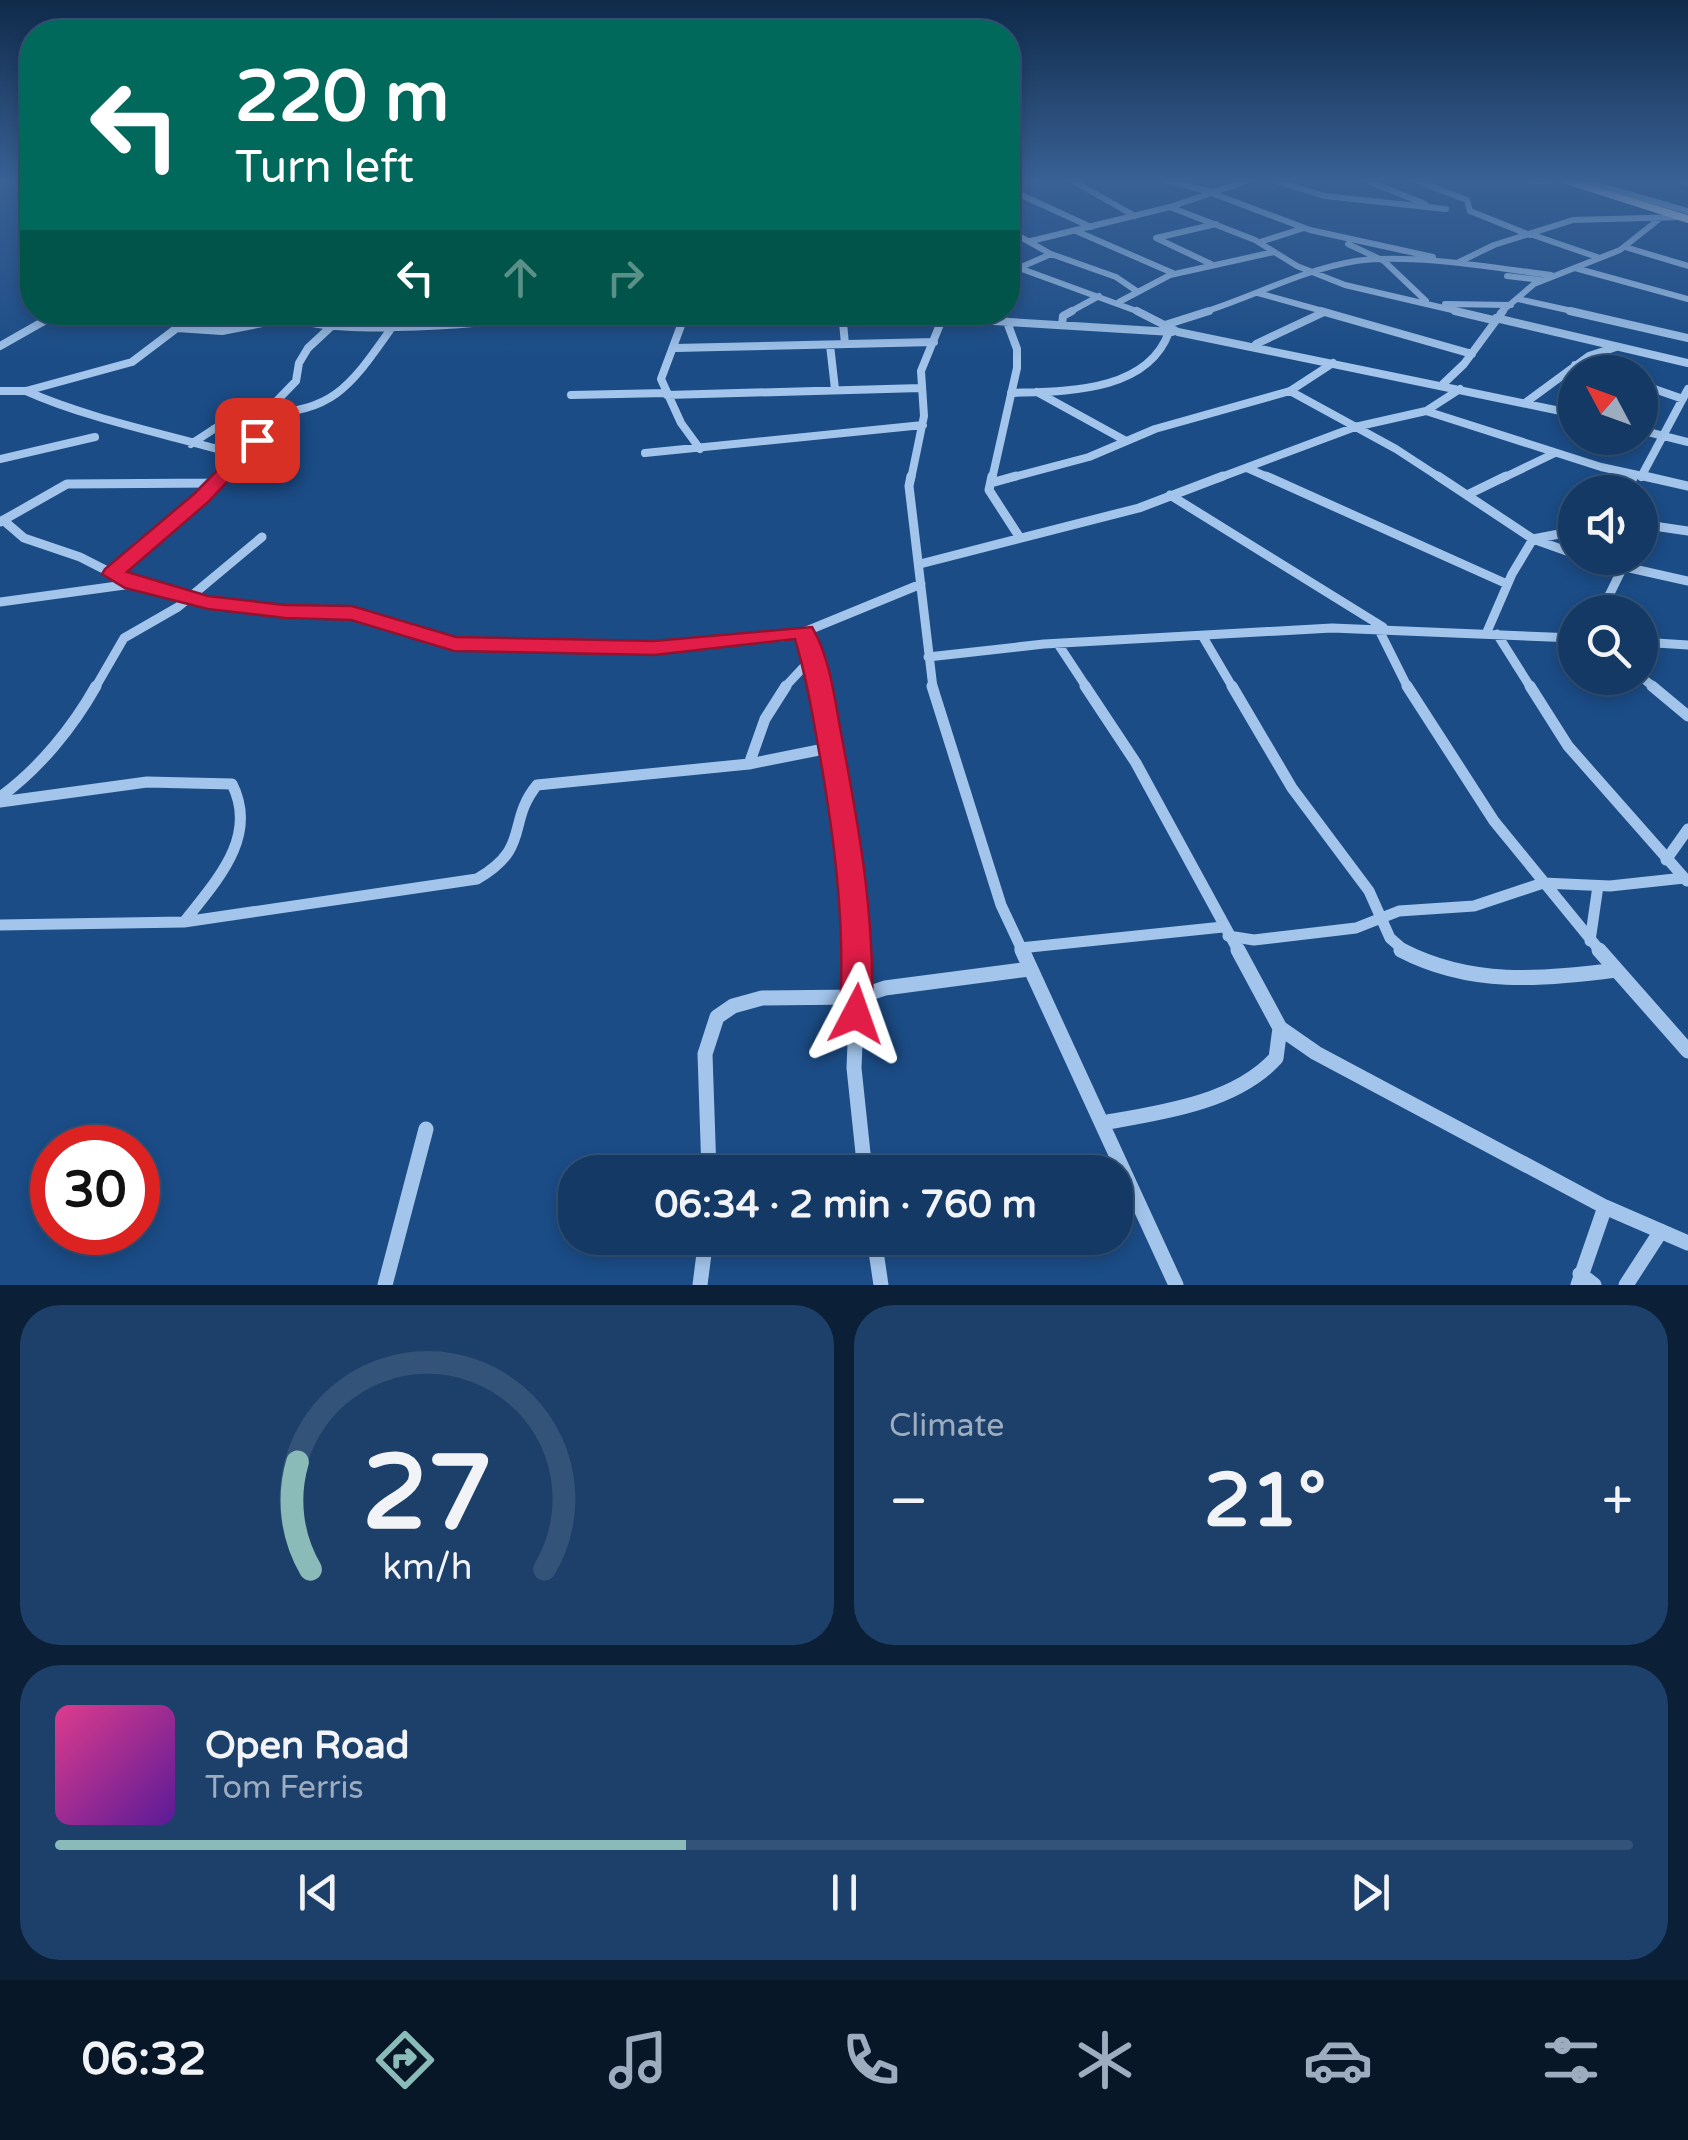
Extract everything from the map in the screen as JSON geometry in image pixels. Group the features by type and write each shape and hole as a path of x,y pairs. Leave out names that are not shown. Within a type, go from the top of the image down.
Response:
{"street":[{"path":"1031,241 1051,254 1116,277 1138,292"},
{"path":"1099,241 1175,274"},
{"path":"1162,241 1212,264"},
{"path":"1344,241 1384,261 1430,304 1514,302 1688,338"},
{"path":"1358,241 1541,280"},
{"path":"1459,262 1509,241"},
{"path":"1550,241 1601,258"},
{"path":"1443,384 1472,354 1494,319 1541,280 1625,248 1633,241"},
{"path":"1260,242 1311,272 1353,287 1688,362"},
{"path":"1625,248 1688,266"},
{"path":"1119,302 1175,274 1274,252"},
{"path":"1020,267 1051,254"},
{"path":"1011,393 1095,386 1128,375 1162,351 1171,329 1311,272 1384,261 1552,275"},
{"path":"1575,268 1688,300"},
{"path":"1020,269 1119,302 1171,329"},
{"path":"1258,292 1472,354"},
{"path":"1062,325 1063,316 1099,296"},
{"path":"1254,345 1323,312"},
{"path":"1020,323 1171,329 1558,410"},
{"path":"0,346 37,325"},
{"path":"0,390 26,391 132,362 180,325"},
{"path":"176,328 222,331 246,325"},
{"path":"262,413 294,383 296,368 305,353 333,325"},
{"path":"379,325 429,325"},
{"path":"682,325 662,370 680,424 700,449"},
{"path":"843,325 845,344"},
{"path":"941,325 922,371 923,425 909,486 928,656 944,728 1000,905 1176,1285"},
{"path":"1008,325 1017,350 989,490 1020,538"},
{"path":"191,444 230,418 262,413 307,414 328,404 393,326"},
{"path":"674,348 934,342"},
{"path":"830,345 835,390"},
{"path":"1597,355 1617,346"},
{"path":"990,484 1089,457 1126,441 1290,391 1332,362"},
{"path":"1524,403 1558,377"},
{"path":"570,395 922,388"},
{"path":"1638,475 1688,389"},
{"path":"920,564 1139,508 1355,427 1426,411 1460,390"},
{"path":"1658,390 1684,399"},
{"path":"26,391 53,405 124,421 242,456"},
{"path":"1290,391 1467,495 1532,539 1558,548"},
{"path":"1036,392 1126,441"},
{"path":"1426,411 1633,475"},
{"path":"113,574 218,482 264,431 242,425 214,428"},
{"path":"645,453 923,425"},
{"path":"1658,435 1688,442"},
{"path":"0,459 95,437"},
{"path":"1467,495 1555,453"},
{"path":"1246,468 1508,584"},
{"path":"1658,480 1688,486"},
{"path":"218,482 67,484 2,521 30,541 133,584 190,598 285,612 352,613 454,644 654,648 804,632 921,584"},
{"path":"1170,495 1381,628 1393,663 1455,764 1542,884 1688,1051"},
{"path":"1658,527 1688,531"},
{"path":"1532,539 1558,535"},
{"path":"0,799 80,714 124,638 190,598 262,537"},
{"path":"1492,634 1508,584 1532,539"},
{"path":"1658,575 1688,581"},
{"path":"0,602 133,584"},
{"path":"928,656 1058,644 1381,628 1558,637"},
{"path":"804,632 829,732 852,862 859,946 854,1068 863,1155"},
{"path":"1492,634 1552,725 1686,880"},
{"path":"1203,637 1292,789 1363,882 1389,939 1404,951 1460,972 1517,981 1616,970"},
{"path":"1658,643 1688,644"},
{"path":"1058,644 1136,763 1280,1028 1316,1054 1605,1207 1688,1243"},
{"path":"748,764 766,714 779,692 813,657"},
{"path":"1658,691 1688,716"},
{"path":"0,925 184,922 477,879 495,871 514,848 530,792 537,785 748,764 829,748"},
{"path":"0,799 186,781 232,784 242,796 245,817 239,838 224,868 184,922"},
{"path":"1666,860 1688,828"},
{"path":"1020,948 1225,932 1254,940 1356,928 1408,909 1474,906 1542,884 1598,886 1686,880"},
{"path":"1590,940 1598,886"},
{"path":"708,1155 705,1054 718,1017 733,1006 762,998 859,998 885,988 1030,970"},
{"path":"1102,1124 1194,1103 1244,1081 1278,1057 1280,1028"},
{"path":"385,1285 426,1128"},
{"path":"1584,1281 1605,1207"},
{"path":"1626,1285 1661,1232"},
{"path":"700,1285 704,1255"},
{"path":"877,1255 881,1285"}],"route":[{"path":"257,440 201,498 113,574 133,584 208,602 285,612 352,613 454,644 609,650 804,632 818,674 852,862 859,946 856,1014"}]}
